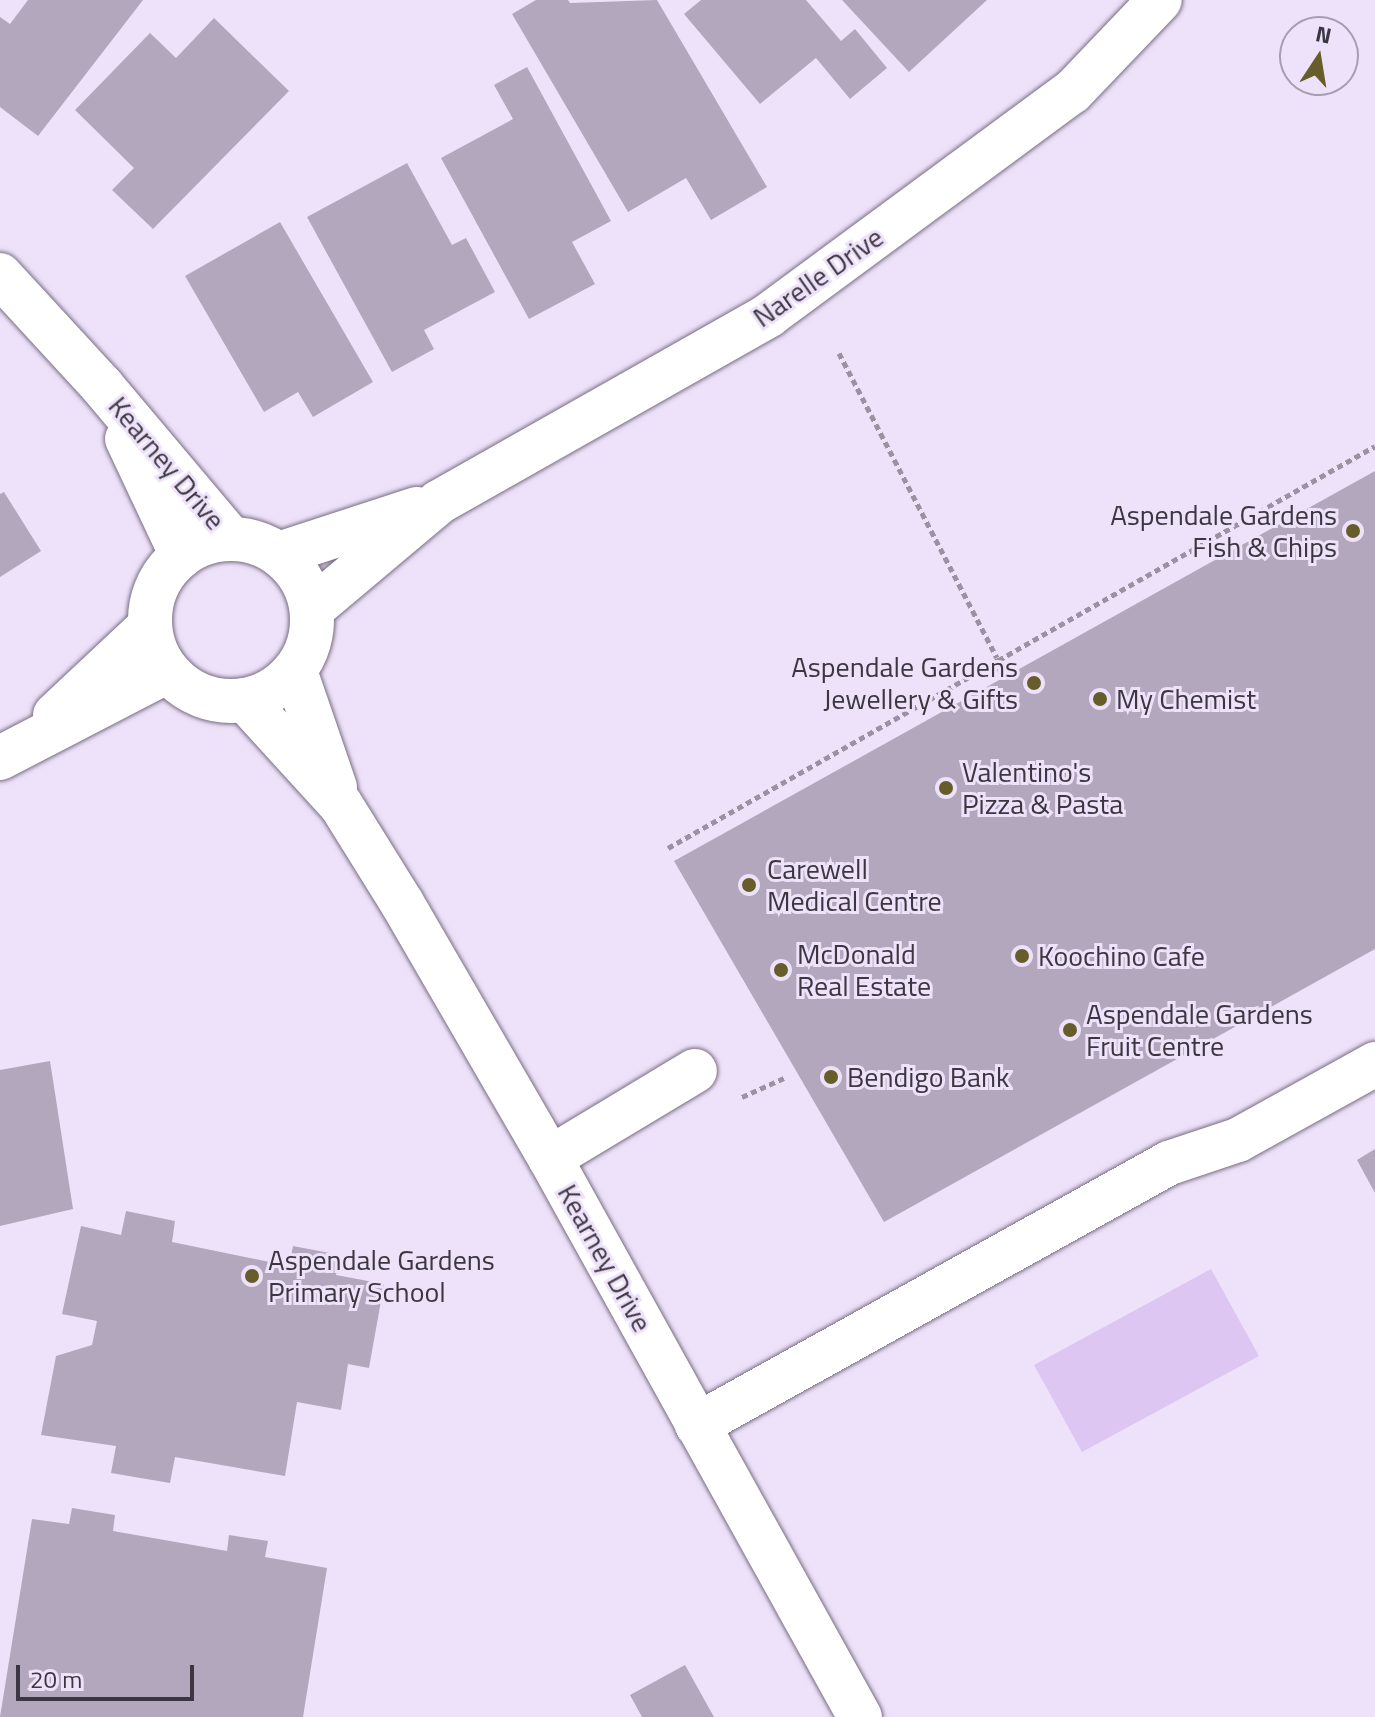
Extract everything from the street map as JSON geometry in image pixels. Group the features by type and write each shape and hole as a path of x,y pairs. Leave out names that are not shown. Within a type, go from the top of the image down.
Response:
{"street":[{"name":"Narelle Drive","path":"312,609 439,502 769,315 1072,92 1160,0"},
{"name":"Kearney Drive","path":"0,275 102,386 231,539"},
{"name":"Kearney Drive","path":"102,386 182,556"},
{"name":"Narelle Drive","path":"279,554 439,502"},
{"path":"231,539 256,543 279,554 300,579 312,609 310,641 295,671 273,689 245,700 202,696 168,671 155,650 150,626 153,599 163,575 182,556 205,543 231,539"},
{"path":"12,751 150,626"},
{"path":"12,751 168,671"},
{"name":"Kearney Drive","path":"295,671 341,805 550,1158 860,1717"},
{"name":"Kearney Drive","path":"245,700 341,805"},
{"path":"697,1425 1169,1163 1238,1140 1375,1064"},
{"path":"550,1158 695,1071"}],"path":[{"path":"839,353 892,461 997,658 1002,678"},
{"path":"668,848 997,658 1375,446"}],"shaded area":[{"path":"1211,1269 1259,1356 1082,1452 1034,1365"}],"building":[{"path":"28,0 143,0 38,136 0,107 0,17 10,24"},
{"path":"536,0 568,0 570,3 657,0 767,187 711,220 686,178 628,212 512,14"},
{"path":"701,0 806,0 841,41 855,29 887,68 850,99 816,58 760,104 684,14"},
{"path":"842,0 987,0 909,72"},
{"path":"214,18 289,91 153,229 112,190 134,168 75,110 150,33 176,58"},
{"path":"527,67 611,221 572,242 595,284 529,319 441,158 513,119 494,85"},
{"path":"407,163 452,245 466,238 495,292 424,330 434,349 392,372 307,217"},
{"path":"280,222 373,382 313,417 298,392 264,412 185,276"},
{"path":"1375,471 1375,949 884,1222 674,861"},
{"path":"4,492 41,551 0,577 0,494"},
{"path":"50,1061 73,1209 0,1226 0,1070"},
{"path":"1375,1149 1375,1193 1357,1160"},
{"path":"126,1211 175,1221 172,1242 289,1266 293,1246 340,1255 336,1275 384,1284 369,1368 348,1364 341,1410 297,1402 285,1476 175,1457 170,1483 111,1473 116,1446 41,1435 56,1356 92,1345 97,1321 62,1314 81,1226 121,1235"},
{"path":"72,1508 115,1515 113,1531 227,1551 229,1535 268,1541 265,1557 327,1568 303,1717 0,1717 32,1519 69,1524"},
{"path":"685,1665 714,1717 642,1717 630,1695"}],"place":[{"name":"Aspendale Gardens Fish & Chips","path":"1353,531"},
{"name":"Aspendale Gardens Jewellery & Gifts","path":"1034,683"},
{"name":"My Chemist","path":"1100,699"},
{"name":"Valentino's Pizza & Pasta","path":"946,788"},
{"name":"Carewell Medical Centre","path":"749,885"},
{"name":"Koochino Cafe","path":"1022,956"},
{"name":"McDonald Real Estate","path":"781,970"},
{"name":"Aspendale Gardens Fruit Centre","path":"1070,1030"},
{"name":"Bendigo Bank","path":"831,1077"},
{"name":"Aspendale Gardens Primary School","path":"252,1276"}]}
